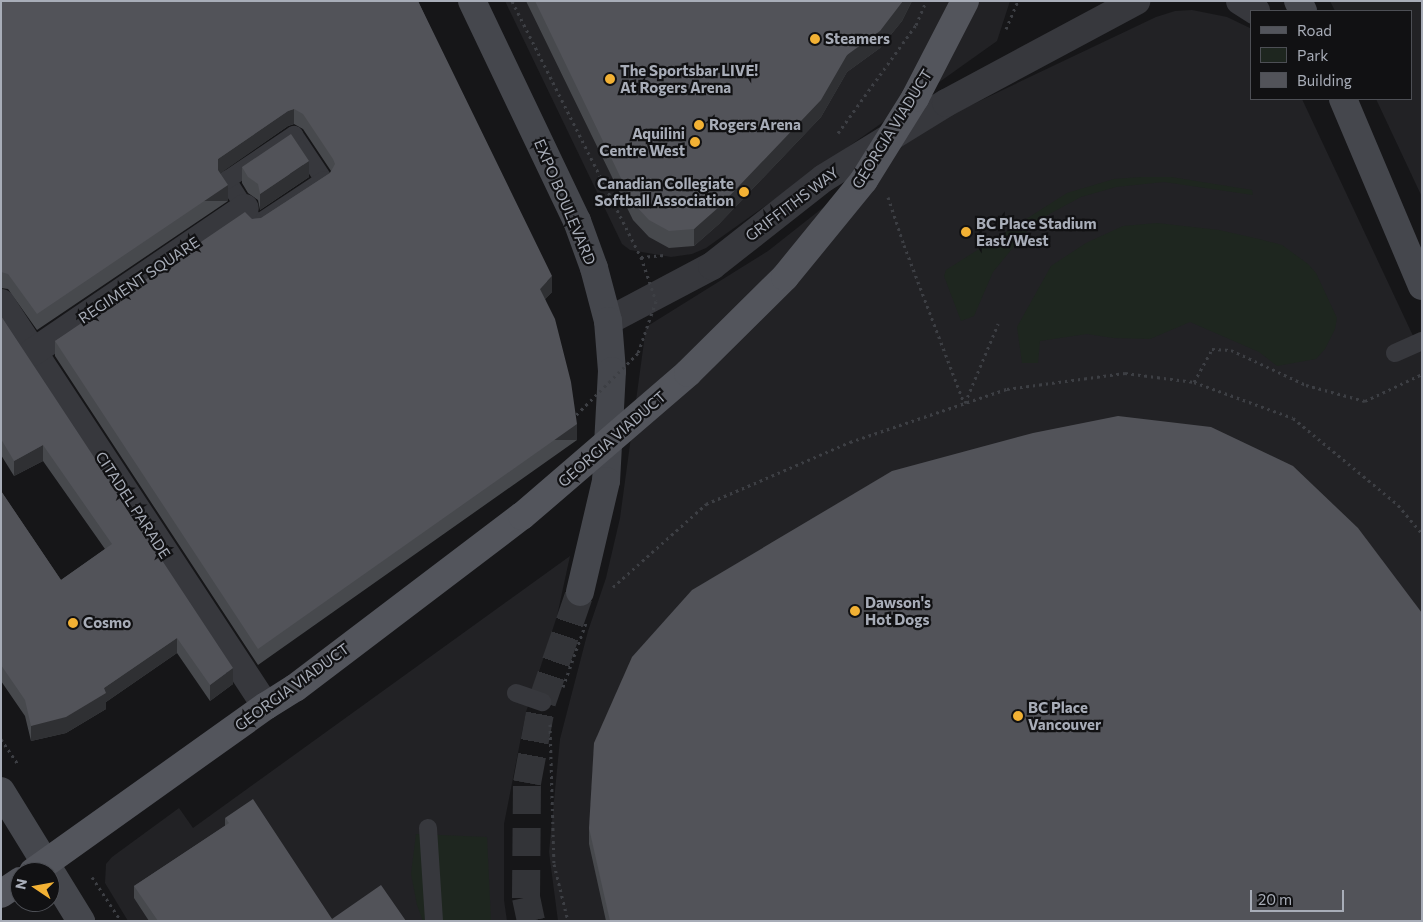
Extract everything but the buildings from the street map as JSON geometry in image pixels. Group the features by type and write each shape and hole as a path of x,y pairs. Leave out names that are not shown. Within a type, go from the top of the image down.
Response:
{"main road":[{"name":"EXPO BOULEVARD","path":"472,1 577,221 592,261 608,321 612,371 606,481 584,603"},
{"name":"GEORGIA VIADUCT","path":"47,862 266,706 295,688 522,516 688,373 785,277 864,180 915,98 965,1"},
{"path":"1343,100 1422,286"},
{"path":"1,792 36,862"},
{"path":"60,895 80,921"}],"street":[{"name":"GRIFFITHS WAY","path":"608,321 712,266 824,178 946,103 1136,1"},
{"path":"1240,1 1254,10"},
{"name":"REGIMENT SQUARE","path":"33,352 245,208"},
{"name":"CITADEL PARADE","path":"1,302 266,706"}],"lane":[{"path":"294,135 324,180 256,225 245,208 227,180 294,135"},
{"path":"1395,353 1422,341"},
{"path":"516,693 542,702"},
{"path":"428,828 434,921"}],"path":[{"path":"512,1 641,258 656,300 638,353 573,418"},
{"path":"916,25 926,1"},
{"path":"1006,29 1018,1"},
{"path":"886,191 904,246 964,403"},
{"path":"964,403 998,324"},
{"path":"1194,382 1212,349 1231,350 1306,385 1365,401 1422,374"},
{"path":"610,590 706,504 864,436 1007,390 1125,373 1194,382 1293,418 1398,505 1422,534"},
{"path":"560,696 584,603"},
{"path":"550,722 554,864 568,921"},
{"path":"108,902 121,921"}],"shaded area":[{"name":"Rogers Arena","path":"505,1 1010,1 997,41 706,248 692,254 671,257 630,250 622,244"},
{"path":"1330,1 1422,1 1422,197 1376,100 1413,100 1413,10 1334,10"},
{"path":"1192,10 1227,17 1250,28 1250,100 1302,100 1422,355 1422,921 558,921 549,852 560,739 588,631 606,578 620,518 646,327 768,251 858,180 908,135 1156,17 1175,11"},
{"path":"570,556 557,616 526,712 504,824 504,900 507,921 128,921 105,883 106,864 112,857 179,808 193,828"}],"green space":[{"path":"1171,177 1252,190 1253,195 1164,182 1116,187 1081,197 1042,218 1025,233 993,272 974,316 961,321 944,276 946,270 1067,193 1114,179"},
{"path":"1157,223 1219,230 1282,245 1308,264 1316,273 1337,318 1335,329 1325,349 1316,359 1277,366 1259,352 1190,322 1150,339 1113,338 1087,334 1040,341 1038,363 1022,363 1017,327 1051,266 1086,243 1123,226"},
{"path":"416,834 487,837 491,921 423,921 417,905 411,874"}],"tunnel":[{"path":"531,921 526,898 527,783 542,702 580,592"}],"place":[{"name":"Steamers","path":"815,39"},
{"name":"The Sportsbar LIVE! At Rogers Arena","path":"610,79"},
{"name":"Rogers Arena","path":"699,125"},
{"name":"Aquilini Centre West","path":"695,142"},
{"name":"Canadian Collegiate Softball Association","path":"744,192"},
{"name":"BC Place Stadium East/West","path":"966,232"},
{"name":"Dawson's Hot Dogs","path":"855,611"},
{"name":"Cosmo","path":"73,623"},
{"name":"BC Place Vancouver","path":"1018,716"}]}
